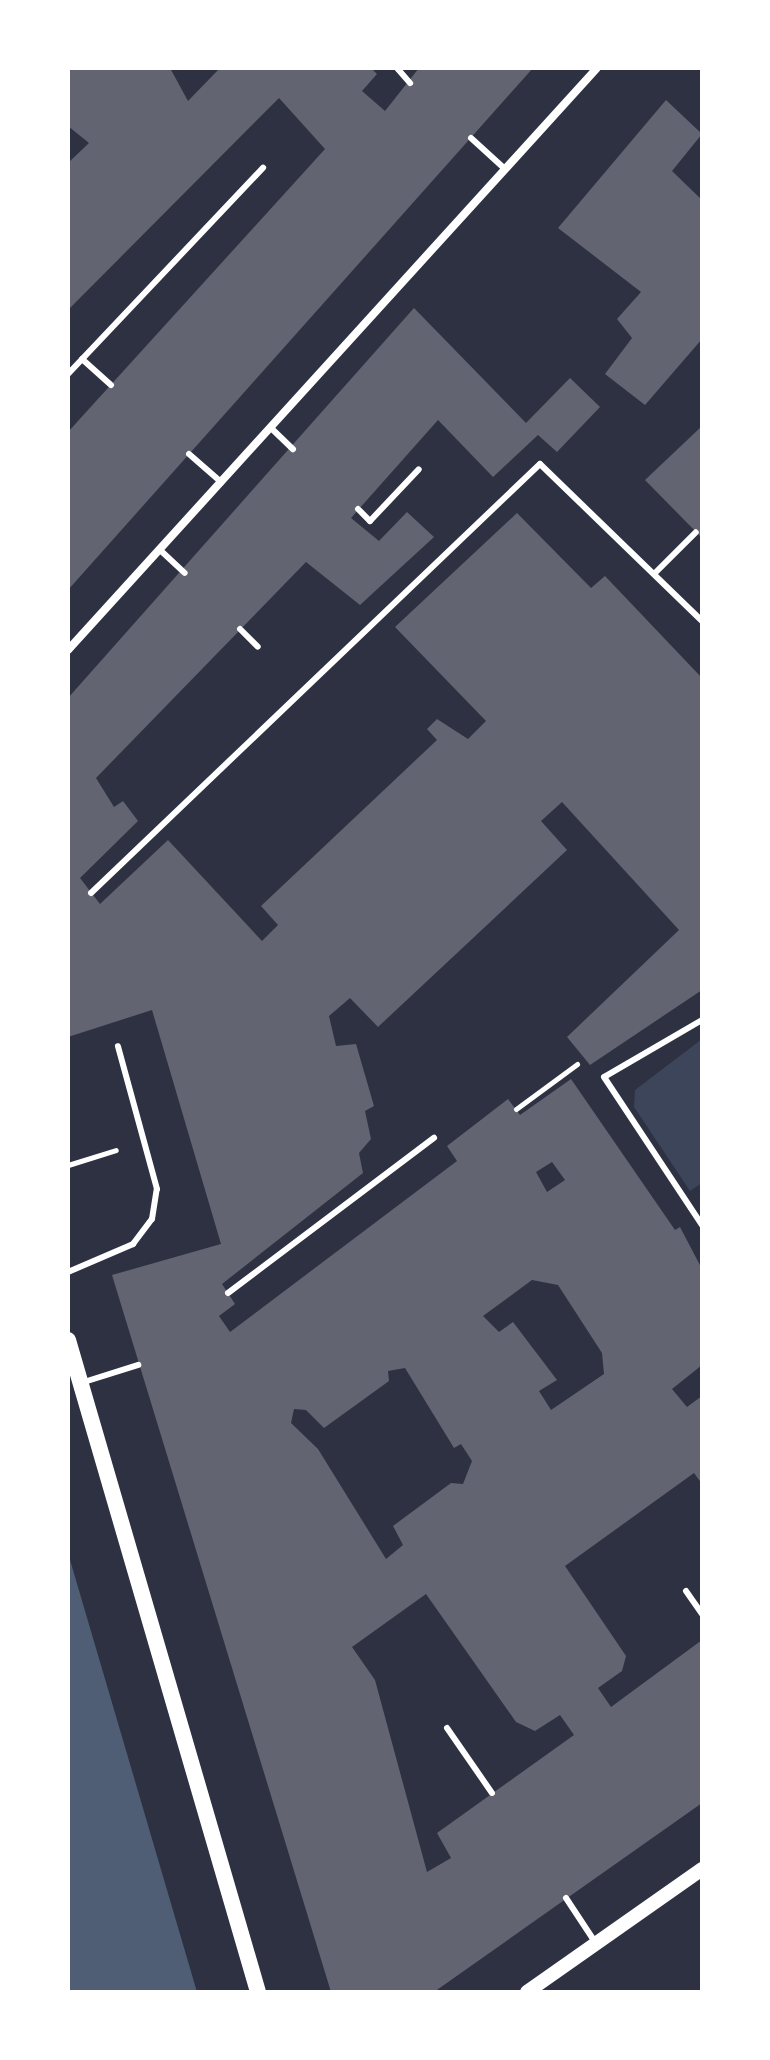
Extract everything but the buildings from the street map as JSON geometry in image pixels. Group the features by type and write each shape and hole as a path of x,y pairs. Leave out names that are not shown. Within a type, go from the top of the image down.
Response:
{"main road":[{"path":"68,1340 258,1992"}],"street":[{"path":"68,650 597,68"},
{"path":"527,1992 702,1869"}],"lane":[{"path":"397,68 410,83"},
{"path":"471,138 505,169"},
{"path":"68,374 263,168"},
{"path":"82,359 111,385"},
{"path":"270,427 293,449"},
{"path":"189,454 221,482"},
{"path":"91,893 540,464 702,621"},
{"path":"358,509 370,521 419,469"},
{"path":"654,574 696,532"},
{"path":"159,549 185,573"},
{"path":"240,629 258,647"},
{"path":"702,1020 604,1077 702,1225"},
{"path":"68,1272 133,1244 152,1219 157,1189 118,1046"},
{"path":"228,1293 434,1138"},
{"path":"80,1383 138,1365"},
{"path":"686,1591 702,1614"},
{"path":"447,1728 492,1793"},
{"path":"566,1898 596,1943"}],"path":[{"path":"516,1109 576,1062 586,1076 604,1077"}],"shaded area":[{"path":"702,1039 702,1183 690,1191 634,1107 635,1090"},
{"path":"68,1553 197,1992 68,1992"}]}
